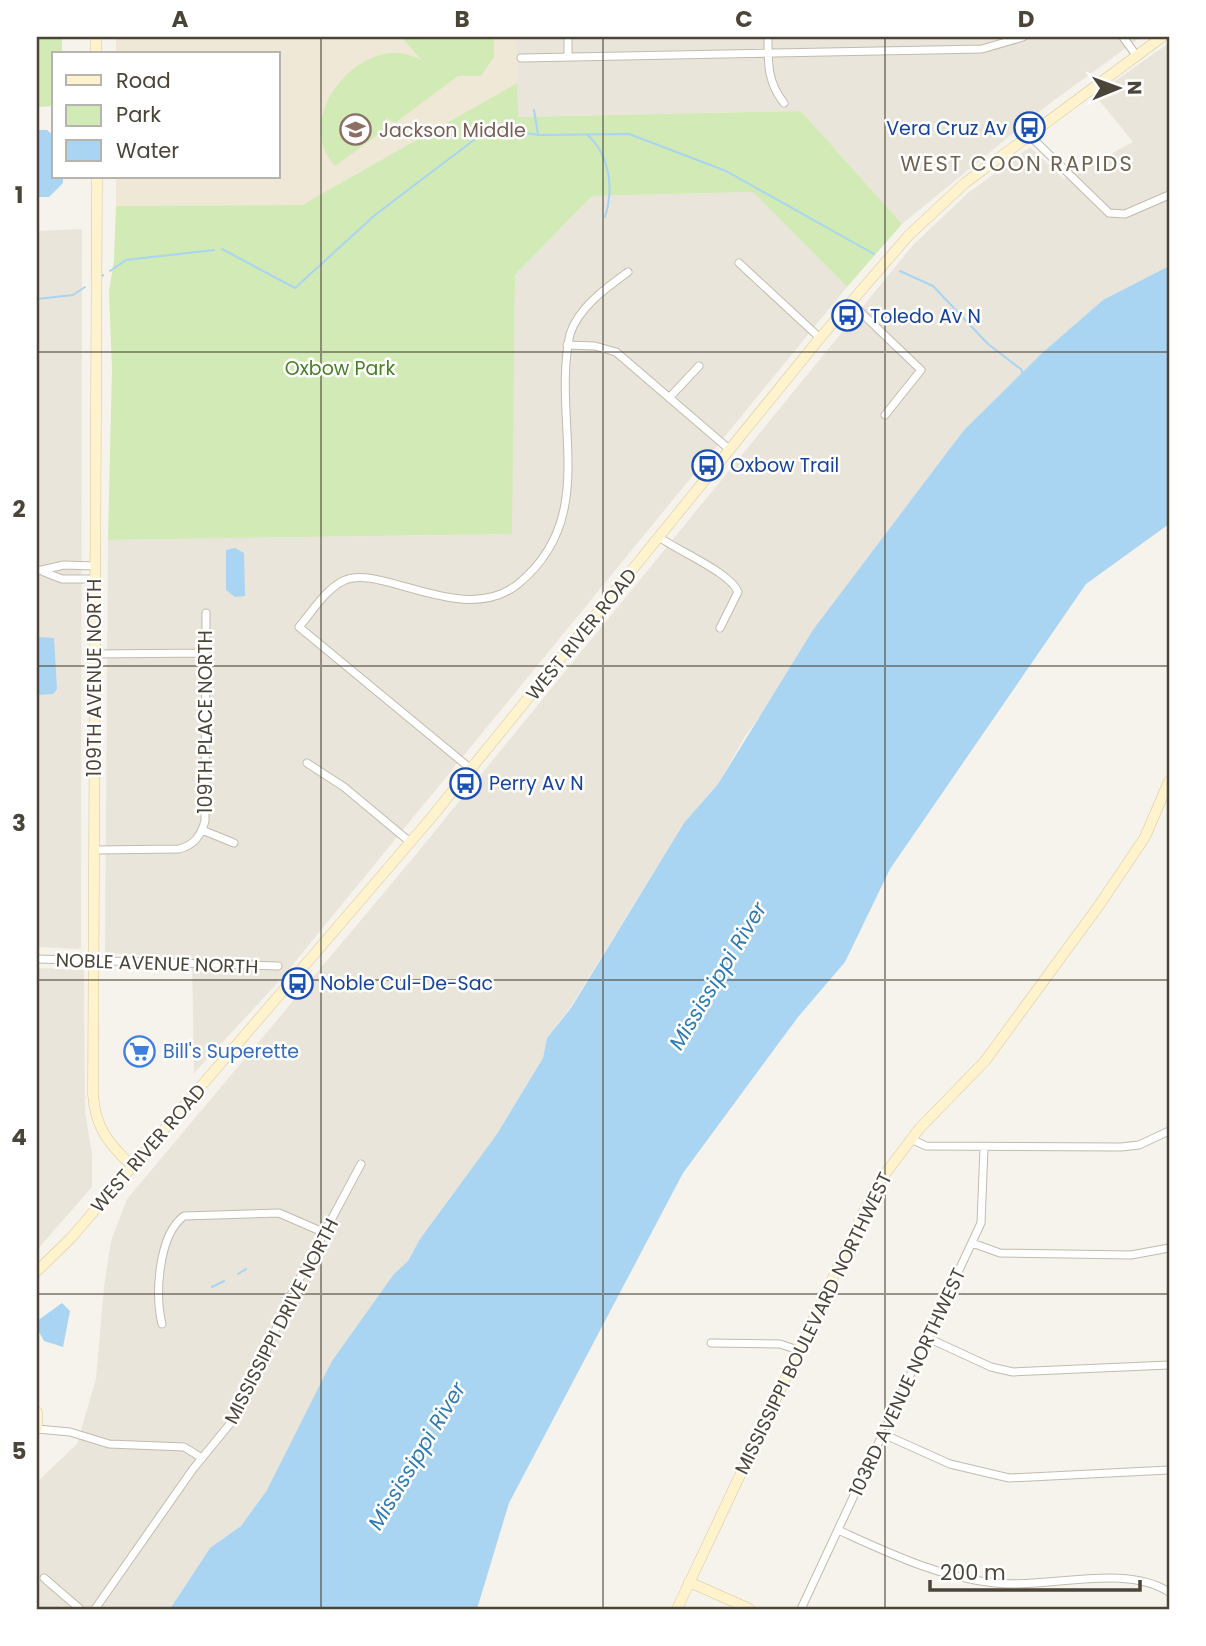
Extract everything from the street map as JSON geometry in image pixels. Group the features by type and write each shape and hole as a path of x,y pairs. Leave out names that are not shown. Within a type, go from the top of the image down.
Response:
{"street":[{"path":"568,37 568,57"},
{"path":"768,37 768,74 783,103"},
{"path":"521,58 982,49 1023,37"},
{"path":"1123,37 1136,55"},
{"name":"WEST RIVER ROAD","path":"37,1270 71,1238 410,842 820,338 931,212 1029,135 1162,37"},
{"path":"1029,135 1092,199 1115,216 1169,195"},
{"name":"109TH AVENUE NORTH","path":"97,178 94,1112 105,1139 131,1165"},
{"path":"739,264 820,338"},
{"path":"471,769 299,627 336,586 351,578 364,578 441,596 482,599 510,590 534,569 554,541 567,503 567,345 574,321 604,289 628,272"},
{"path":"850,302 922,370 885,415"},
{"path":"567,345 595,346 616,352 729,449"},
{"path":"669,398 699,366"},
{"path":"659,537 689,557 718,571 738,592 720,628"},
{"path":"40,571 64,565 95,566"},
{"path":"40,571 62,579 94,579"},
{"name":"109TH PLACE NORTH","path":"202,830 205,821 206,613"},
{"path":"94,654 206,653"},
{"path":"307,763 344,787 410,842"},
{"name":"MISSISSIPPI BOULEVARD NORTHWEST","path":"677,1609 876,1186 911,1139 985,1061 1107,894 1145,837 1169,781"},
{"path":"94,850 179,849 195,841 202,830 234,843"},
{"name":"NOBLE AVENUE NORTH","path":"37,959 278,966"},
{"path":"911,1139 926,1146 1121,1147 1148,1142 1169,1130"},
{"name":"103RD AVENUE NORTHWEST","path":"801,1609 972,1243 983,1215 984,1148"},
{"name":"MISSISSIPPI DRIVE NORTH","path":"95,1609 202,1458 238,1414 292,1293 361,1164"},
{"path":"162,1324 156,1299 162,1263 176,1222 184,1216 279,1213 325,1233"},
{"path":"972,1243 1006,1253 1131,1255 1169,1248"},
{"path":"928,1338 991,1367 1013,1372 1169,1365"},
{"path":"710,1343 780,1344 798,1350"},
{"path":"37,1412 37,1429 71,1432 108,1444 184,1447 202,1458"},
{"path":"883,1434 950,1464 1009,1478 1169,1471"},
{"path":"838,1530 916,1565 960,1577 1016,1584 1129,1579 1147,1581 1169,1592"},
{"path":"44,1578 80,1609"},
{"path":"689,1582 750,1609"}],"shaded area":[{"name":"Jackson Middle","path":"116,37 516,37 517,83 302,205 116,206 116,178 280,178 280,52 116,52"},
{"path":"516,37 1141,37 1049,104 902,224 801,111 517,117"},
{"path":"1169,43 1169,266 1103,300 1042,353 964,430 744,738 718,784 684,823 570,1008 547,1038 543,1058 497,1134 420,1239 408,1261 394,1274 267,1490 241,1526 210,1548 170,1609 37,1609 37,1482 77,1444 96,1379 111,1241 127,1199 413,858 913,245 968,193 1030,147 1064,179 1133,142 1095,95"},
{"path":"753,192 847,287 281,979 194,1073 192,958 105,953 108,540 511,534 515,275 592,196"},
{"path":"82,229 81,949 37,947 37,231"},
{"path":"37,968 84,970 85,1111 92,1154 92,1187 37,1250"}],"green space":[{"path":"37,37 62,37 62,52 52,52 52,106 37,107"},
{"path":"401,37 494,37 494,57 481,76 458,76 395,123 386,118 386,129 335,166 324,150 321,132 323,114 330,96 355,67 372,58 394,53 421,59"},
{"name":"Oxbow Park","path":"517,83 518,117 801,111 902,224 847,287 753,192 592,196 515,275 512,534 108,540 112,368 109,292 114,260 116,206 302,205"}],"water":[{"path":"37,130 47,130 52,134 52,178 63,178 63,183 49,197 37,197"},
{"name":"Mississippi River","path":"1169,266 1169,524 1086,584 890,869 845,962 798,1017 683,1173 509,1503 477,1609 170,1609 210,1548 241,1526 267,1490 332,1361 394,1274 408,1261 420,1239 497,1134 543,1058 547,1038 571,1008 684,823 718,784 813,630 964,430 1042,353 1103,300"},
{"path":"235,548 244,553 245,596 235,597 226,590 226,550"},
{"path":"37,637 54,638 57,689 53,694 37,695"},
{"path":"62,1303 70,1311 63,1347 44,1341 37,1328 37,1321"}],"waterway":[{"path":"534,110 538,134"},
{"path":"222,249 295,288 375,215 491,127 538,135 629,134 726,171 874,254"},
{"path":"588,135 601,153 608,173 609,195 605,217"},
{"path":"110,271 126,260 214,250"},
{"path":"900,271 933,286 988,344 1022,370 1022,375"},
{"path":"37,299 73,295 85,287"},
{"path":"238,1274 246,1269"},
{"path":"212,1287 224,1281"}],"place":[{"name":"Vera Cruz Av","path":"1030,128"},
{"name":"Jackson Middle","path":"356,130"},
{"name":"Toledo Av N","path":"847,316"},
{"name":"Oxbow Trail","path":"707,465"},
{"name":"Perry Av N","path":"466,783"},
{"name":"Noble Cul-De-Sac","path":"297,983"},
{"name":"Bill's Superette","path":"140,1051"}],"district":[{"name":"WEST COON RAPIDS","path":"1017,164"}]}
